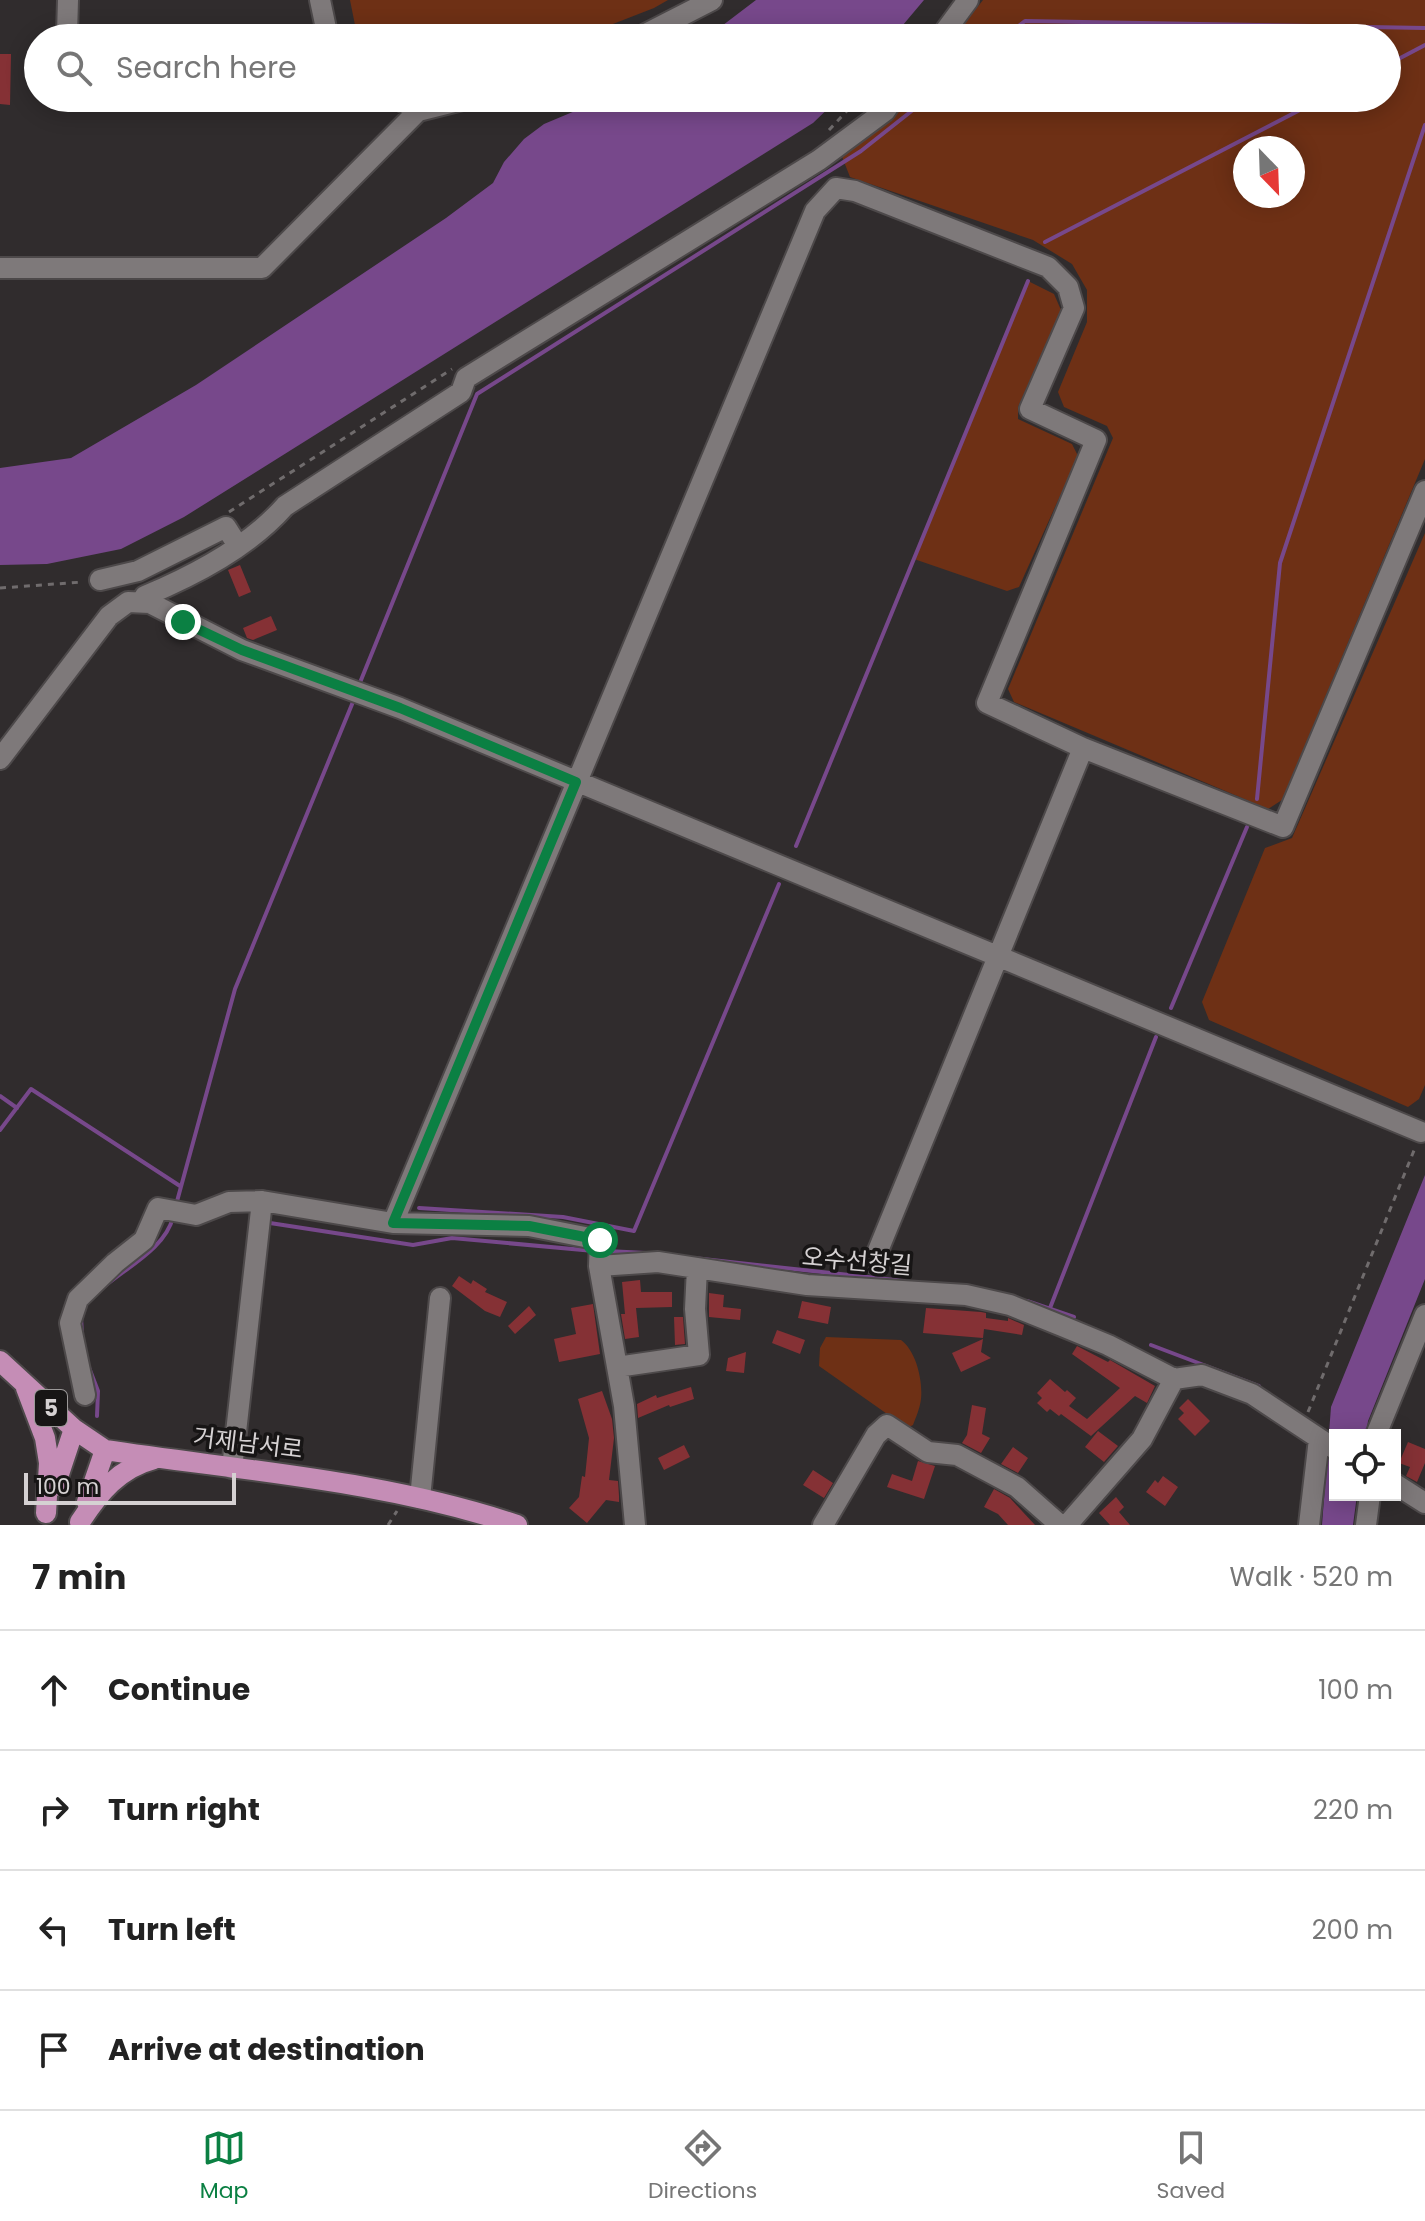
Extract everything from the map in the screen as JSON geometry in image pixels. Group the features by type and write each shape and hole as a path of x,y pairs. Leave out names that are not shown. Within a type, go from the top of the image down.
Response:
{"main road":[{"name":"거제남서로","path":"0,1361 74,1429 105,1450 357,1484 464,1507 517,1525"},
{"path":"24,1384 45,1438 49,1463 44,1519"},
{"name":"5","path":"44,1519 74,1429"},
{"path":"80,1524 105,1450"},
{"path":"80,1524 111,1482 136,1464 159,1458"}],"street":[{"path":"67,24 68,0"},
{"path":"320,0 325,24"},
{"path":"665,24 712,0"},
{"path":"950,24 968,0"},
{"path":"0,268 262,268 417,112"},
{"path":"144,602 145,596 186,577 266,528 285,506 461,392 466,378 883,112"},
{"path":"815,155 836,188 855,191 1048,267 1068,287 1074,308 1030,409 1096,440 987,703 1083,748 1283,827 1425,491"},
{"path":"393,1223 815,211 836,188"},
{"path":"100,580 138,571 226,527 238,546"},
{"path":"0,759 109,616 128,602 144,602 242,650 380,701 1421,1132"},
{"path":"873,1263 1083,748"},
{"path":"232,1468 262,1201"},
{"path":"85,1395 70,1323 78,1299 144,1240 158,1208 196,1215 229,1202 262,1201 393,1223 529,1226 600,1240 599,1266 624,1406 635,1525"},
{"name":"오수선창길","path":"599,1266 658,1262 807,1285 966,1295 1010,1305 1108,1345 1174,1379"},
{"path":"617,1367 699,1355 695,1309 697,1268"},
{"path":"420,1498 440,1298"},
{"path":"1378,1429 1425,1315"},
{"path":"1067,1525 1142,1439 1174,1379 1202,1375 1252,1394 1327,1444 1309,1525"},
{"path":"823,1525 876,1435 887,1425 928,1452 957,1455 1017,1487 1060,1525"},
{"path":"1401,1488 1425,1503"},
{"path":"1366,1525 1369,1501"}],"path":[{"path":"830,130 846,112"},
{"path":"225,515 461,363"},
{"path":"0,588 100,580"},
{"path":"1302,1426 1421,1132"}],"shaded area":[{"path":"350,0 668,0 613,24 355,24"},
{"path":"756,0 924,0 904,24 724,24"},
{"path":"983,0 1425,0 1425,459 1282,800 1268,809 1014,702 1008,689 1113,438 1107,426 1064,407 1058,392 1087,322 1087,290 1072,264 1033,240 850,177 841,154 896,112 1401,112 1401,24 964,24"},
{"path":"573,112 824,112 813,123 184,517 121,549 47,564 0,565 0,468 71,458 196,385 446,218 493,183 504,162 524,139 544,124"},
{"path":"1028,281 1054,294 1061,310 1018,407 1018,419 1072,444 1078,456 1019,587 1007,591 914,559"},
{"path":"1425,533 1425,1085 1419,1099 1408,1107 1209,1020 1202,1002 1265,848 1292,838"},
{"path":"1425,1175 1425,1279 1367,1429 1329,1429 1331,1407"},
{"path":"826,1337 901,1340 906,1345 914,1358 921,1383 920,1402 913,1425 907,1428 819,1366 820,1348"},
{"path":"1329,1433 1329,1501 1356,1501 1353,1525 1322,1525"}],"building":[{"path":"0,54 11,54 10,105 0,104"},
{"path":"240,565 251,592 239,597 228,570"},
{"path":"271,616 277,630 253,640 247,638 243,628"},
{"path":"459,1276 471,1284 473,1280 487,1289 485,1292 507,1302 500,1317 485,1311 452,1286"},
{"path":"640,1280 641,1292 672,1292 672,1307 636,1308 639,1337 625,1339 621,1314 625,1314 622,1282"},
{"path":"709,1293 724,1295 723,1307 741,1309 740,1320 709,1317"},
{"path":"802,1301 831,1307 828,1324 798,1318"},
{"path":"593,1304 600,1354 559,1362 554,1339 576,1334 571,1308"},
{"path":"529,1306 536,1315 515,1334 508,1326"},
{"path":"926,1308 981,1312 986,1313 986,1318 1008,1321 1008,1318 1024,1325 1022,1335 984,1329 983,1338 923,1333"},
{"path":"674,1317 683,1317 685,1344 675,1345"},
{"path":"777,1330 805,1340 800,1354 772,1343"},
{"path":"983,1339 981,1352 991,1358 961,1372 952,1353"},
{"path":"1077,1346 1108,1362 1110,1360 1155,1386 1147,1403 1135,1396 1091,1436 1061,1414 1059,1416 1050,1409 1047,1412 1037,1403 1042,1398 1037,1393 1050,1379 1076,1398 1069,1406 1087,1419 1120,1388 1072,1354"},
{"path":"746,1352 744,1373 726,1371 728,1358"},
{"path":"691,1387 694,1399 638,1418 637,1404 656,1395 657,1398"},
{"path":"602,1391 612,1419 614,1438 609,1480 618,1481 619,1502 606,1500 587,1523 569,1508 579,1497 582,1476 585,1477 589,1438 578,1399"},
{"path":"1188,1399 1210,1421 1195,1436 1178,1419 1184,1413 1179,1408"},
{"path":"972,1405 986,1408 982,1434 990,1438 981,1453 962,1443 967,1435"},
{"path":"1098,1431 1118,1446 1104,1462 1085,1447"},
{"path":"1408,1442 1425,1449 1425,1463 1417,1482 1406,1476 1410,1467 1401,1464"},
{"path":"684,1445 690,1457 664,1470 658,1458"},
{"path":"1013,1447 1028,1458 1018,1473 1001,1464"},
{"path":"918,1461 935,1466 924,1499 887,1487 892,1474 912,1481"},
{"path":"813,1470 833,1483 824,1498 803,1485"},
{"path":"1163,1476 1178,1487 1165,1506 1146,1492 1155,1480 1158,1483"},
{"path":"994,1489 1010,1498 1035,1525 1008,1525 998,1514 984,1507"},
{"path":"1116,1497 1124,1507 1119,1512 1130,1525 1110,1525 1099,1513"}],"waterway":[{"path":"1021,24 1025,21 1196,24"},
{"path":"1401,28 1425,28"},
{"path":"1401,58 1425,45"},
{"path":"359,685 477,394 861,151 910,112"},
{"path":"1045,242 1296,112"},
{"path":"1257,799 1280,563 1425,125"},
{"path":"796,846 1028,281"},
{"path":"176,1205 235,989 355,697"},
{"path":"1171,1008 1247,827"},
{"path":"419,1208 563,1217 634,1231 779,884"},
{"path":"1050,1308 1156,1037"},
{"path":"0,1130 31,1089 180,1186"},
{"path":"0,1096 17,1108"},
{"path":"105,1286 155,1247 173,1217"},
{"path":"270,1223 413,1245 452,1238 594,1251"},
{"path":"607,1251 646,1253"},
{"path":"694,1258 904,1281"},
{"path":"1027,1301 1074,1317"},
{"path":"81,1317 82,1336"},
{"path":"1151,1345 1259,1386"},
{"path":"88,1365 98,1391 97,1416"}],"route":[{"path":"183,622 242,650 400,708 576,782 393,1223 529,1226 600,1240"}]}
